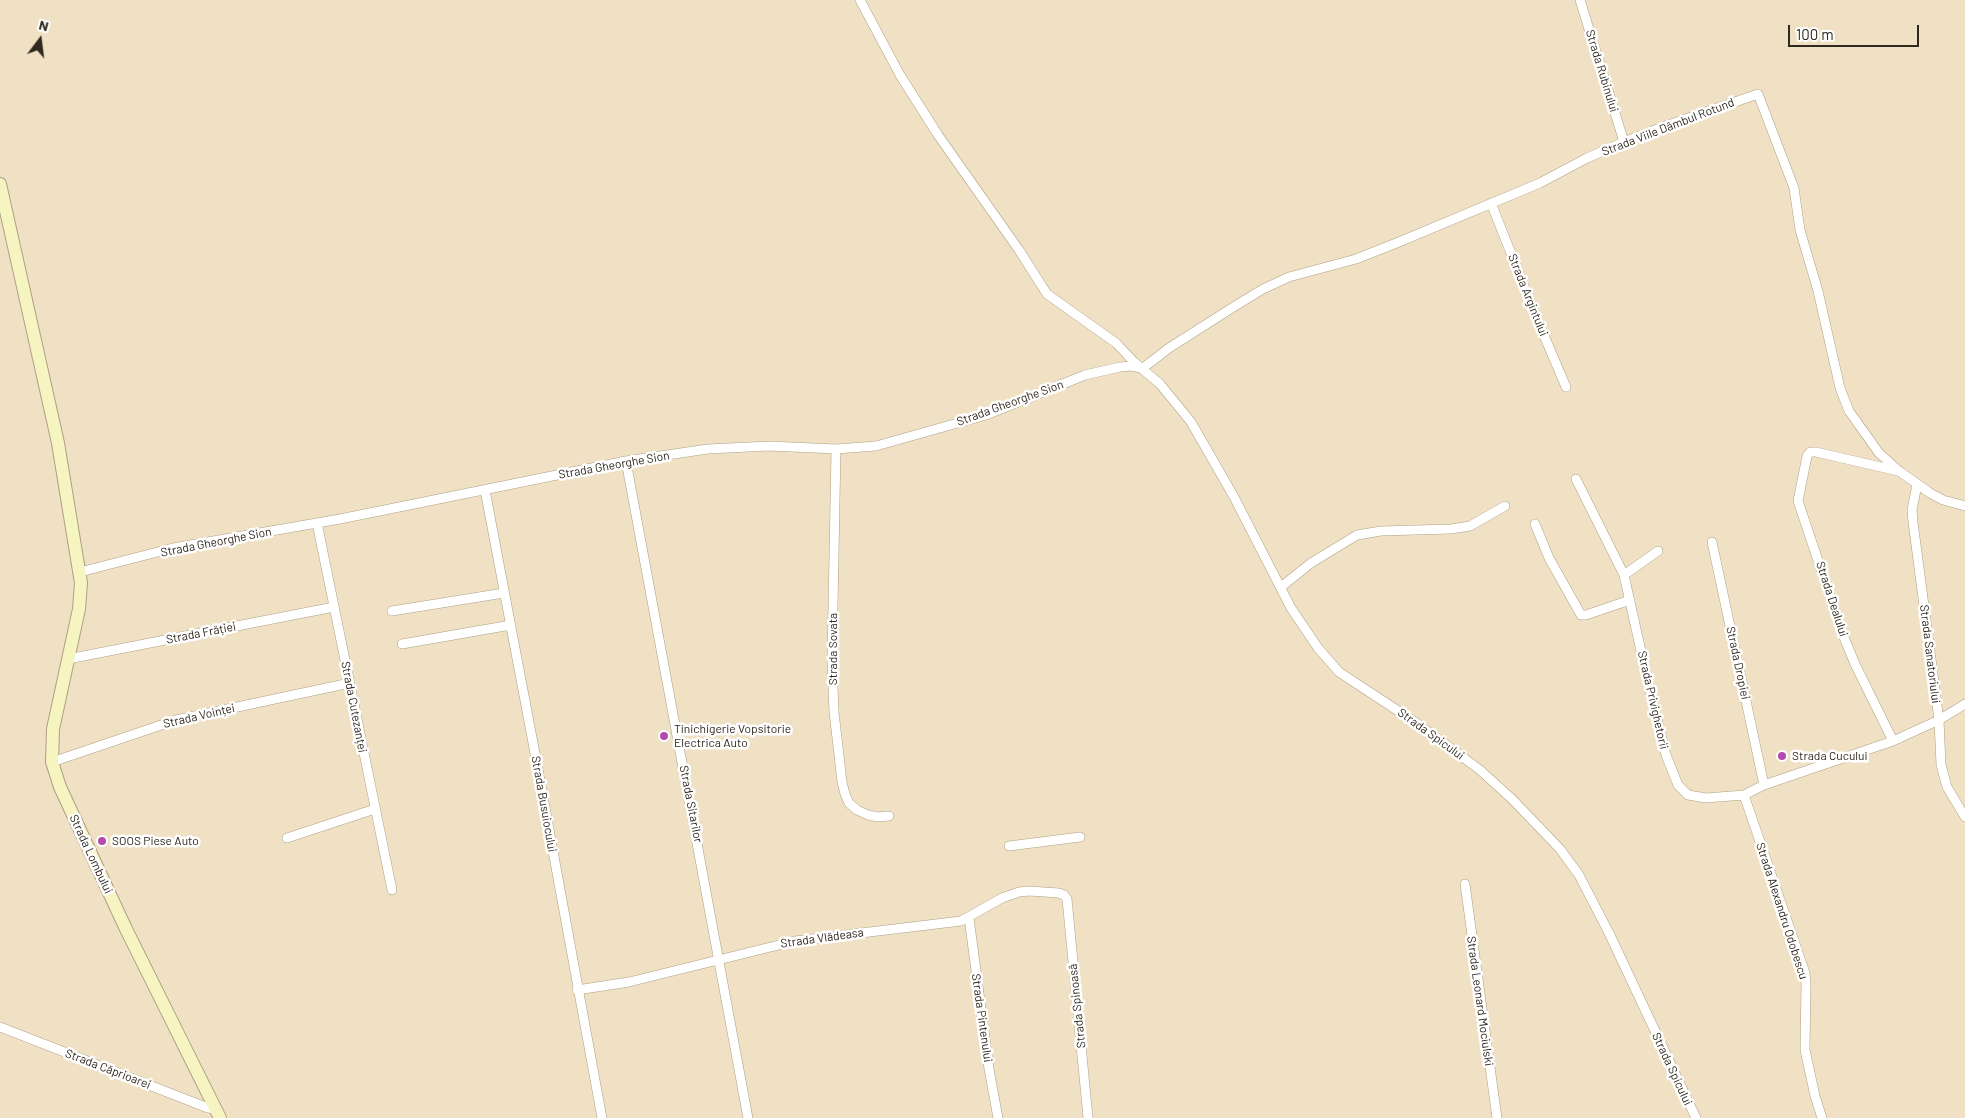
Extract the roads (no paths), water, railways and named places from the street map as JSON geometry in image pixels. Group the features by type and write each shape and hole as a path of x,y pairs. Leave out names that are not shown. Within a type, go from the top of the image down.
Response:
{"street":[{"name":"Strada Spicului","path":"860,0 900,75 938,135 1019,250 1047,294 1111,339 1160,384 1191,422 1234,497 1291,608 1318,648 1339,672 1410,718 1480,770 1519,805 1560,850 1579,875 1609,933 1696,1118"},
{"name":"Strada Rubinului","path":"1580,0 1624,142"},
{"name":"Strada Viile Dâmbul Rotund","path":"1143,368 1176,344 1262,289 1289,277 1356,259 1540,183 1587,158 1624,142 1758,94 1794,188 1800,230 1818,291 1843,401 1879,453 1899,471 1916,485 1943,500 1965,506"},
{"name":"Strada Lombului","path":"0,184 58,443 80,572 81,595 54,729 52,762 60,787 126,929 218,1113"},
{"name":"Strada Argintului","path":"1491,203 1566,387"},
{"name":"Strada Gheorghe Sion","path":"80,572 173,548 317,523 626,461 708,449 769,446 836,449 876,446 986,415 1085,375 1120,366 1143,368"},
{"name":"Strada Sovata","path":"836,449 832,661 834,712 842,782 849,803 857,810 878,817 889,816"},
{"name":"Strada Dealului","path":"1893,741 1855,664 1843,635 1798,504 1798,496 1807,456 1810,452 1899,471"},
{"name":"Strada Sitarilor","path":"626,461 748,1118"},
{"name":"Strada Privighetorii","path":"1576,479 1624,576 1666,755 1678,785 1688,794 1706,798 1744,795"},
{"name":"Strada Sanatoriului","path":"1916,485 1912,510 1913,522 1939,720 1943,776 1965,817"},
{"name":"Strada Busuiocului","path":"485,490 602,1118"},
{"path":"1281,587 1310,563 1357,535 1381,531 1451,529 1470,526 1506,506"},
{"name":"Strada Cutezanței","path":"317,523 392,890"},
{"path":"1536,524 1548,558 1581,615 1630,600"},
{"name":"Strada Dropiei","path":"1712,542 1764,785"},
{"path":"1624,576 1658,551"},
{"path":"392,611 504,593"},
{"name":"Strada Frăției","path":"68,658 334,607"},
{"path":"402,644 510,625"},
{"name":"Strada Voinței","path":"52,762 176,720 350,683"},
{"path":"1744,795 1764,785 1893,741 1939,720 1965,704"},
{"name":"Strada Alexandru Odobescu","path":"1744,795 1805,973 1804,1050 1822,1118"},
{"path":"287,838 375,810"},
{"path":"1009,846 1080,836"},
{"name":"Strada Leonard Mociulski","path":"1466,884 1497,1118"},
{"name":"Strada Vlădeasa","path":"577,990 629,982 795,941 947,924 968,918 1011,894 1029,891 1064,895"},
{"name":"Strada Spinoasă","path":"1064,895 1066,899 1088,1118"},
{"name":"Strada Pintenului","path":"968,918 989,1069 998,1118"},
{"name":"Strada Căprioarei","path":"0,1027 218,1113"}],"place":[{"name":"Tinichigerie Vopsitorie Electrica Auto","path":"664,736"},
{"name":"Strada Cucului","path":"1782,756"},
{"name":"SOOS Piese Auto","path":"102,841"}]}
